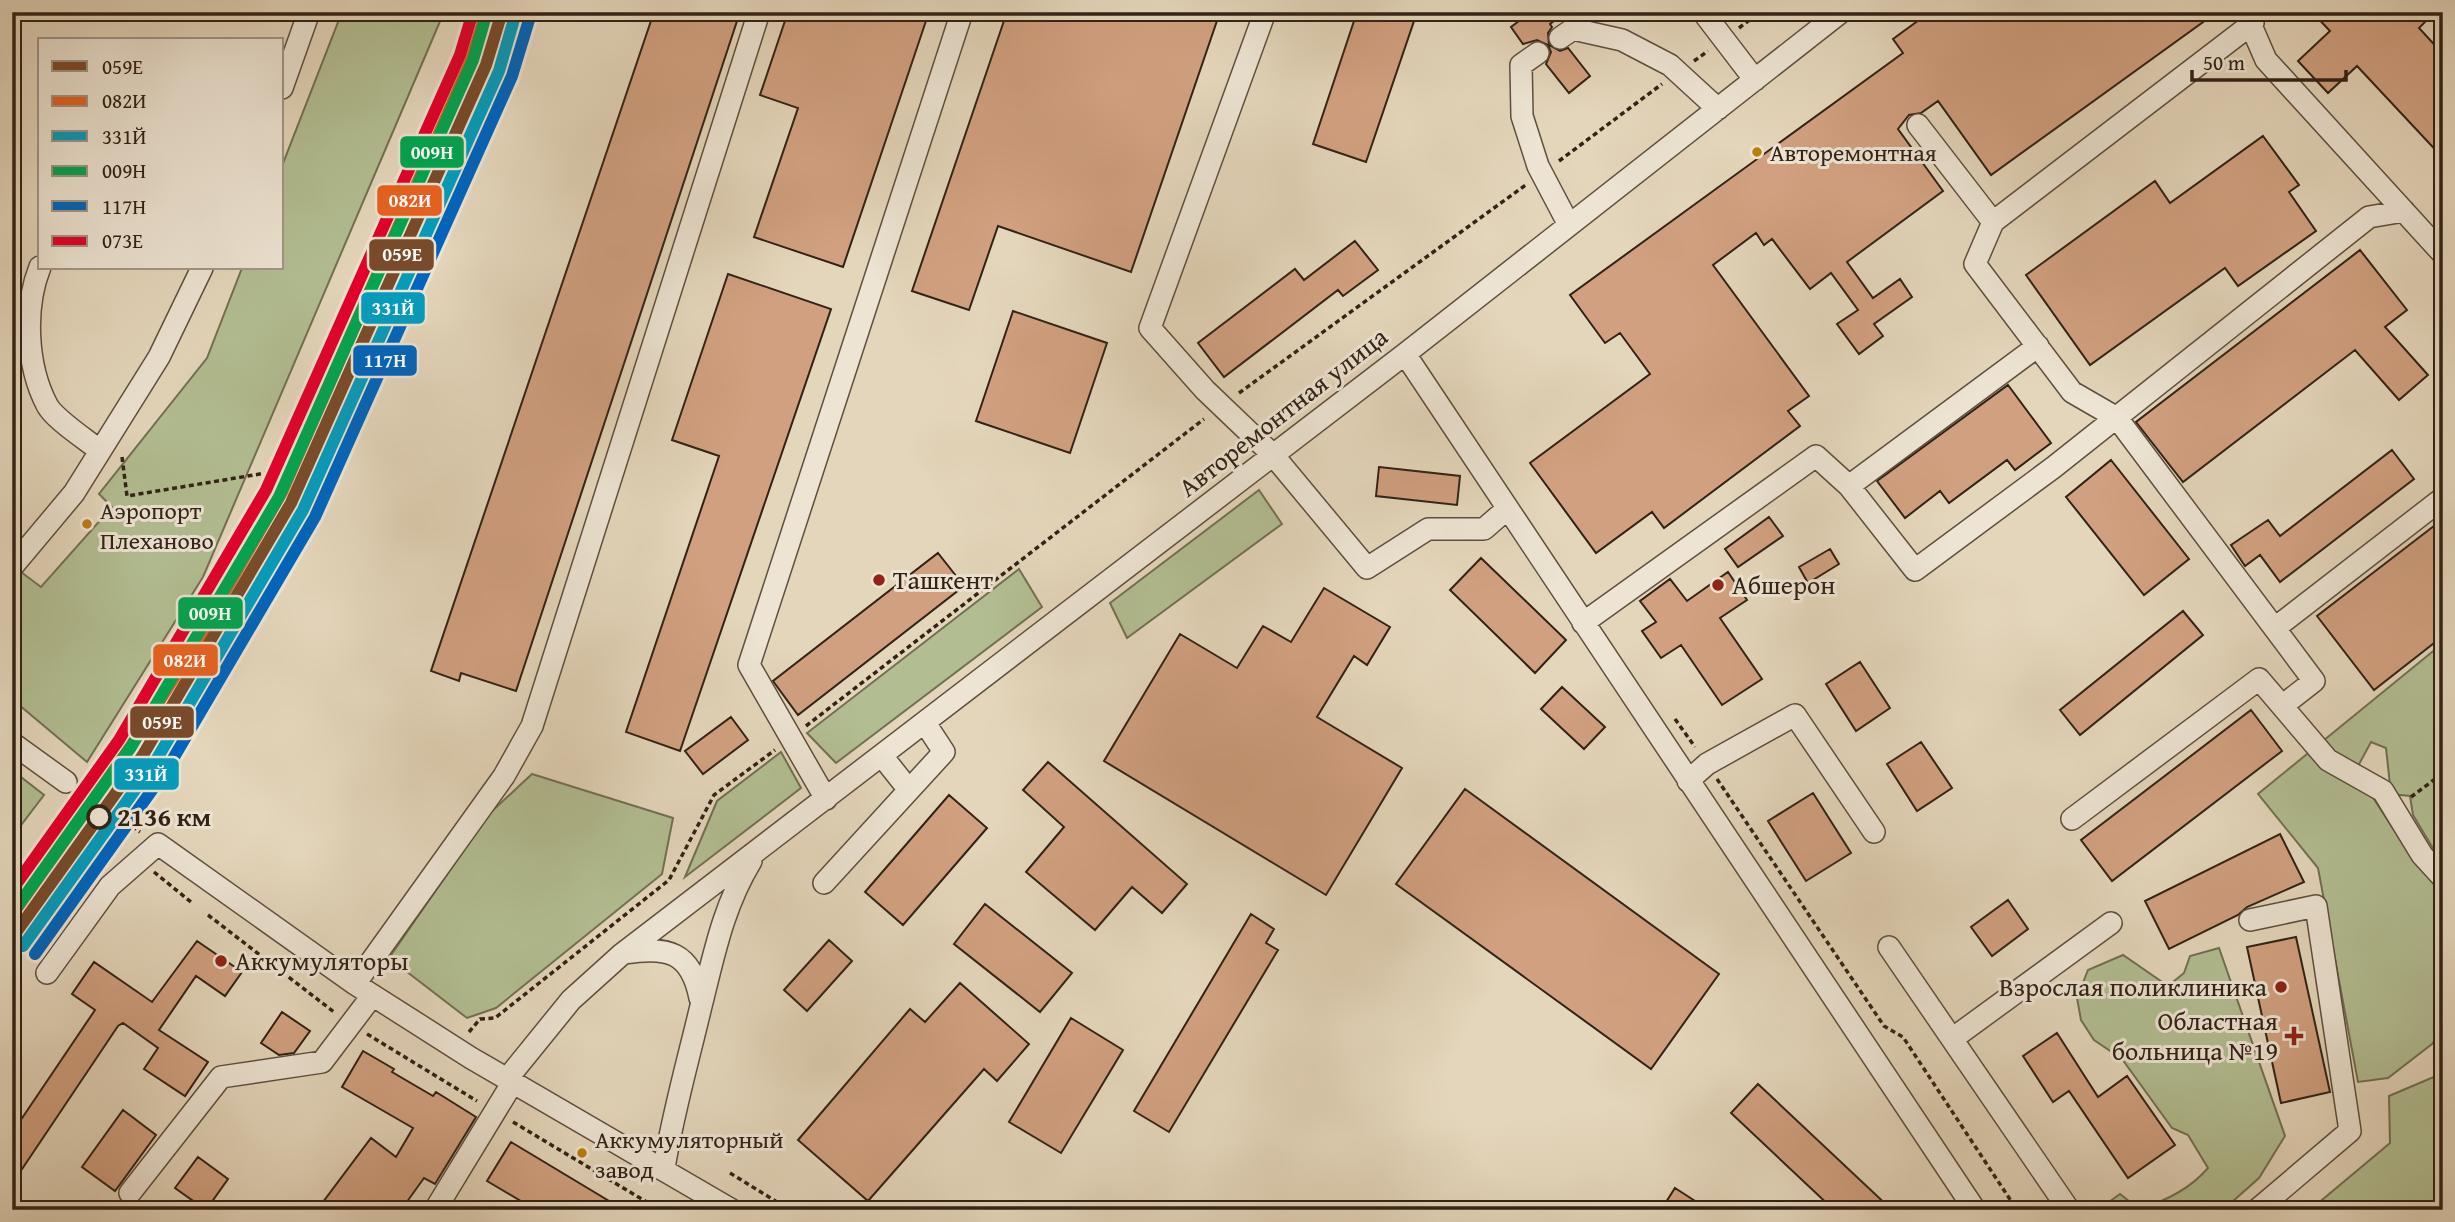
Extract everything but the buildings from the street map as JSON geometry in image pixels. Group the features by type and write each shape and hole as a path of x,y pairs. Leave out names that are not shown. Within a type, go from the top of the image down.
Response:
{"street":[{"path":"284,82 309,12"},
{"path":"130,1194 221,1077 321,1062 363,990 504,776 532,726 759,12"},
{"path":"826,799 749,665 962,12"},
{"path":"1265,12 1150,328 1272,456 1367,568 1428,529 1484,529 1507,509"},
{"path":"1703,12 1755,80"},
{"name":"Авторемонтная улица","path":"435,1210 510,1081 571,1000 622,954 1405,354 1841,12"},
{"path":"2282,706 2314,681 2118,418 2072,392 1975,264 1993,222 2249,18 2266,60 2443,254"},
{"path":"1560,38 1573,29 1622,40 1678,73 1718,109"},
{"path":"1538,53 1521,65 1522,116 1542,173 1569,225"},
{"path":"1918,125 1993,222"},
{"path":"1583,623 1816,456 1849,486 1915,570 2118,418 2369,217 2404,211"},
{"path":"39,270 29,328 35,370 48,407 100,451"},
{"path":"12,567 74,493 159,357 201,270"},
{"path":"1849,486 2038,346"},
{"path":"1405,354 1975,1210"},
{"path":"2276,628 2443,498"},
{"path":"2072,819 2259,680 2328,760 2383,791 2422,855 2443,878"},
{"path":"1688,781 1707,764 1795,715 1874,832"},
{"path":"824,883 944,752 925,723"},
{"path":"12,743 66,782"},
{"path":"882,756 909,790"},
{"path":"47,973 110,886 158,844 363,990 510,1081 664,1168 732,1210"},
{"path":"664,1168 675,1101 720,928 729,901 756,853"},
{"path":"2250,920 2316,906 2350,1131 2257,1210"},
{"path":"1952,1039 2111,923"},
{"path":"1889,947 2068,1210"},
{"path":"622,954 648,950 665,951 678,956 696,979 701,1005"}],"path":[{"path":"117,424 127,496 266,474 435,126 468,12"},
{"path":"466,1035 481,1019 495,1018 669,880 714,795 1222,406 1760,12"},
{"path":"1669,710 1884,1026 1903,1037 2017,1210"},
{"path":"2395,810 2443,773"},
{"path":"66,782 158,844"},
{"path":"180,893 191,902"},
{"path":"208,915 335,1012"},
{"path":"359,1030 477,1101"},
{"path":"502,1115 660,1210"},
{"path":"730,1173 790,1210"}],"green space":[{"path":"342,12 444,12 203,577 87,762 12,699 12,575 17,569 41,587 112,507 99,494 207,358 241,270 284,270 284,161"},
{"path":"1259,490 1282,524 1127,638 1110,603"},
{"path":"1019,569 1042,607 836,763 807,733"},
{"path":"2443,643 2443,865 2413,815 2410,796 2391,794 2386,748 2371,742 2357,768 2353,786 2370,793 2413,859 2443,889 2443,1031 2432,1044 2388,1078 2358,1082 2318,868 2258,794"},
{"path":"781,752 801,788 685,877 717,801"},
{"path":"12,770 44,795 12,837"},
{"path":"532,774 673,818 662,874 496,1008 467,1018 389,958 489,814"},
{"path":"2219,948 2285,1136 2259,1178 2223,1210 2098,1210 2120,1194 2139,1209 2159,1202 2185,1188 2208,1168 2188,1135 2172,1128 2122,1059 2094,1040 2081,1020 2077,998 2088,970 2123,955 2168,986 2184,973 2190,956"},
{"path":"2443,1073 2443,1210 2310,1210 2390,1143 2389,1096"}],"transit line":[{"name":"073Е","path":"12,890 119,740 266,490 460,55 473,12"},
{"name":"082И","path":"12,915 131,746 191,651 282,492 471,60 486,12"},
{"name":"009Н","path":"12,914 131,747 279,497 473,60 487,12"},
{"name":"059Е","path":"12,938 143,755 291,503 486,65 502,12"},
{"name":"331Й","path":"23,946 155,762 303,510 499,71 515,16"},
{"name":"117Н","path":"35,954 167,769 315,517 512,76 529,20"}],"place":[{"name":"Авторемонтная","path":"1757,152"},
{"name":"Аэропорт Плеханово","path":"87,524"},
{"name":"Ташкент","path":"879,580"},
{"name":"Абшерон","path":"1718,585"},
{"name":"2136 км","path":"99,817"},
{"name":"Аккумуляторы","path":"221,961"},
{"name":"Взрослая поликлиника","path":"2281,987"},
{"name":"Областная больница №19","path":"2294,1036"},
{"name":"Аккумуляторный завод","path":"582,1153"}]}
